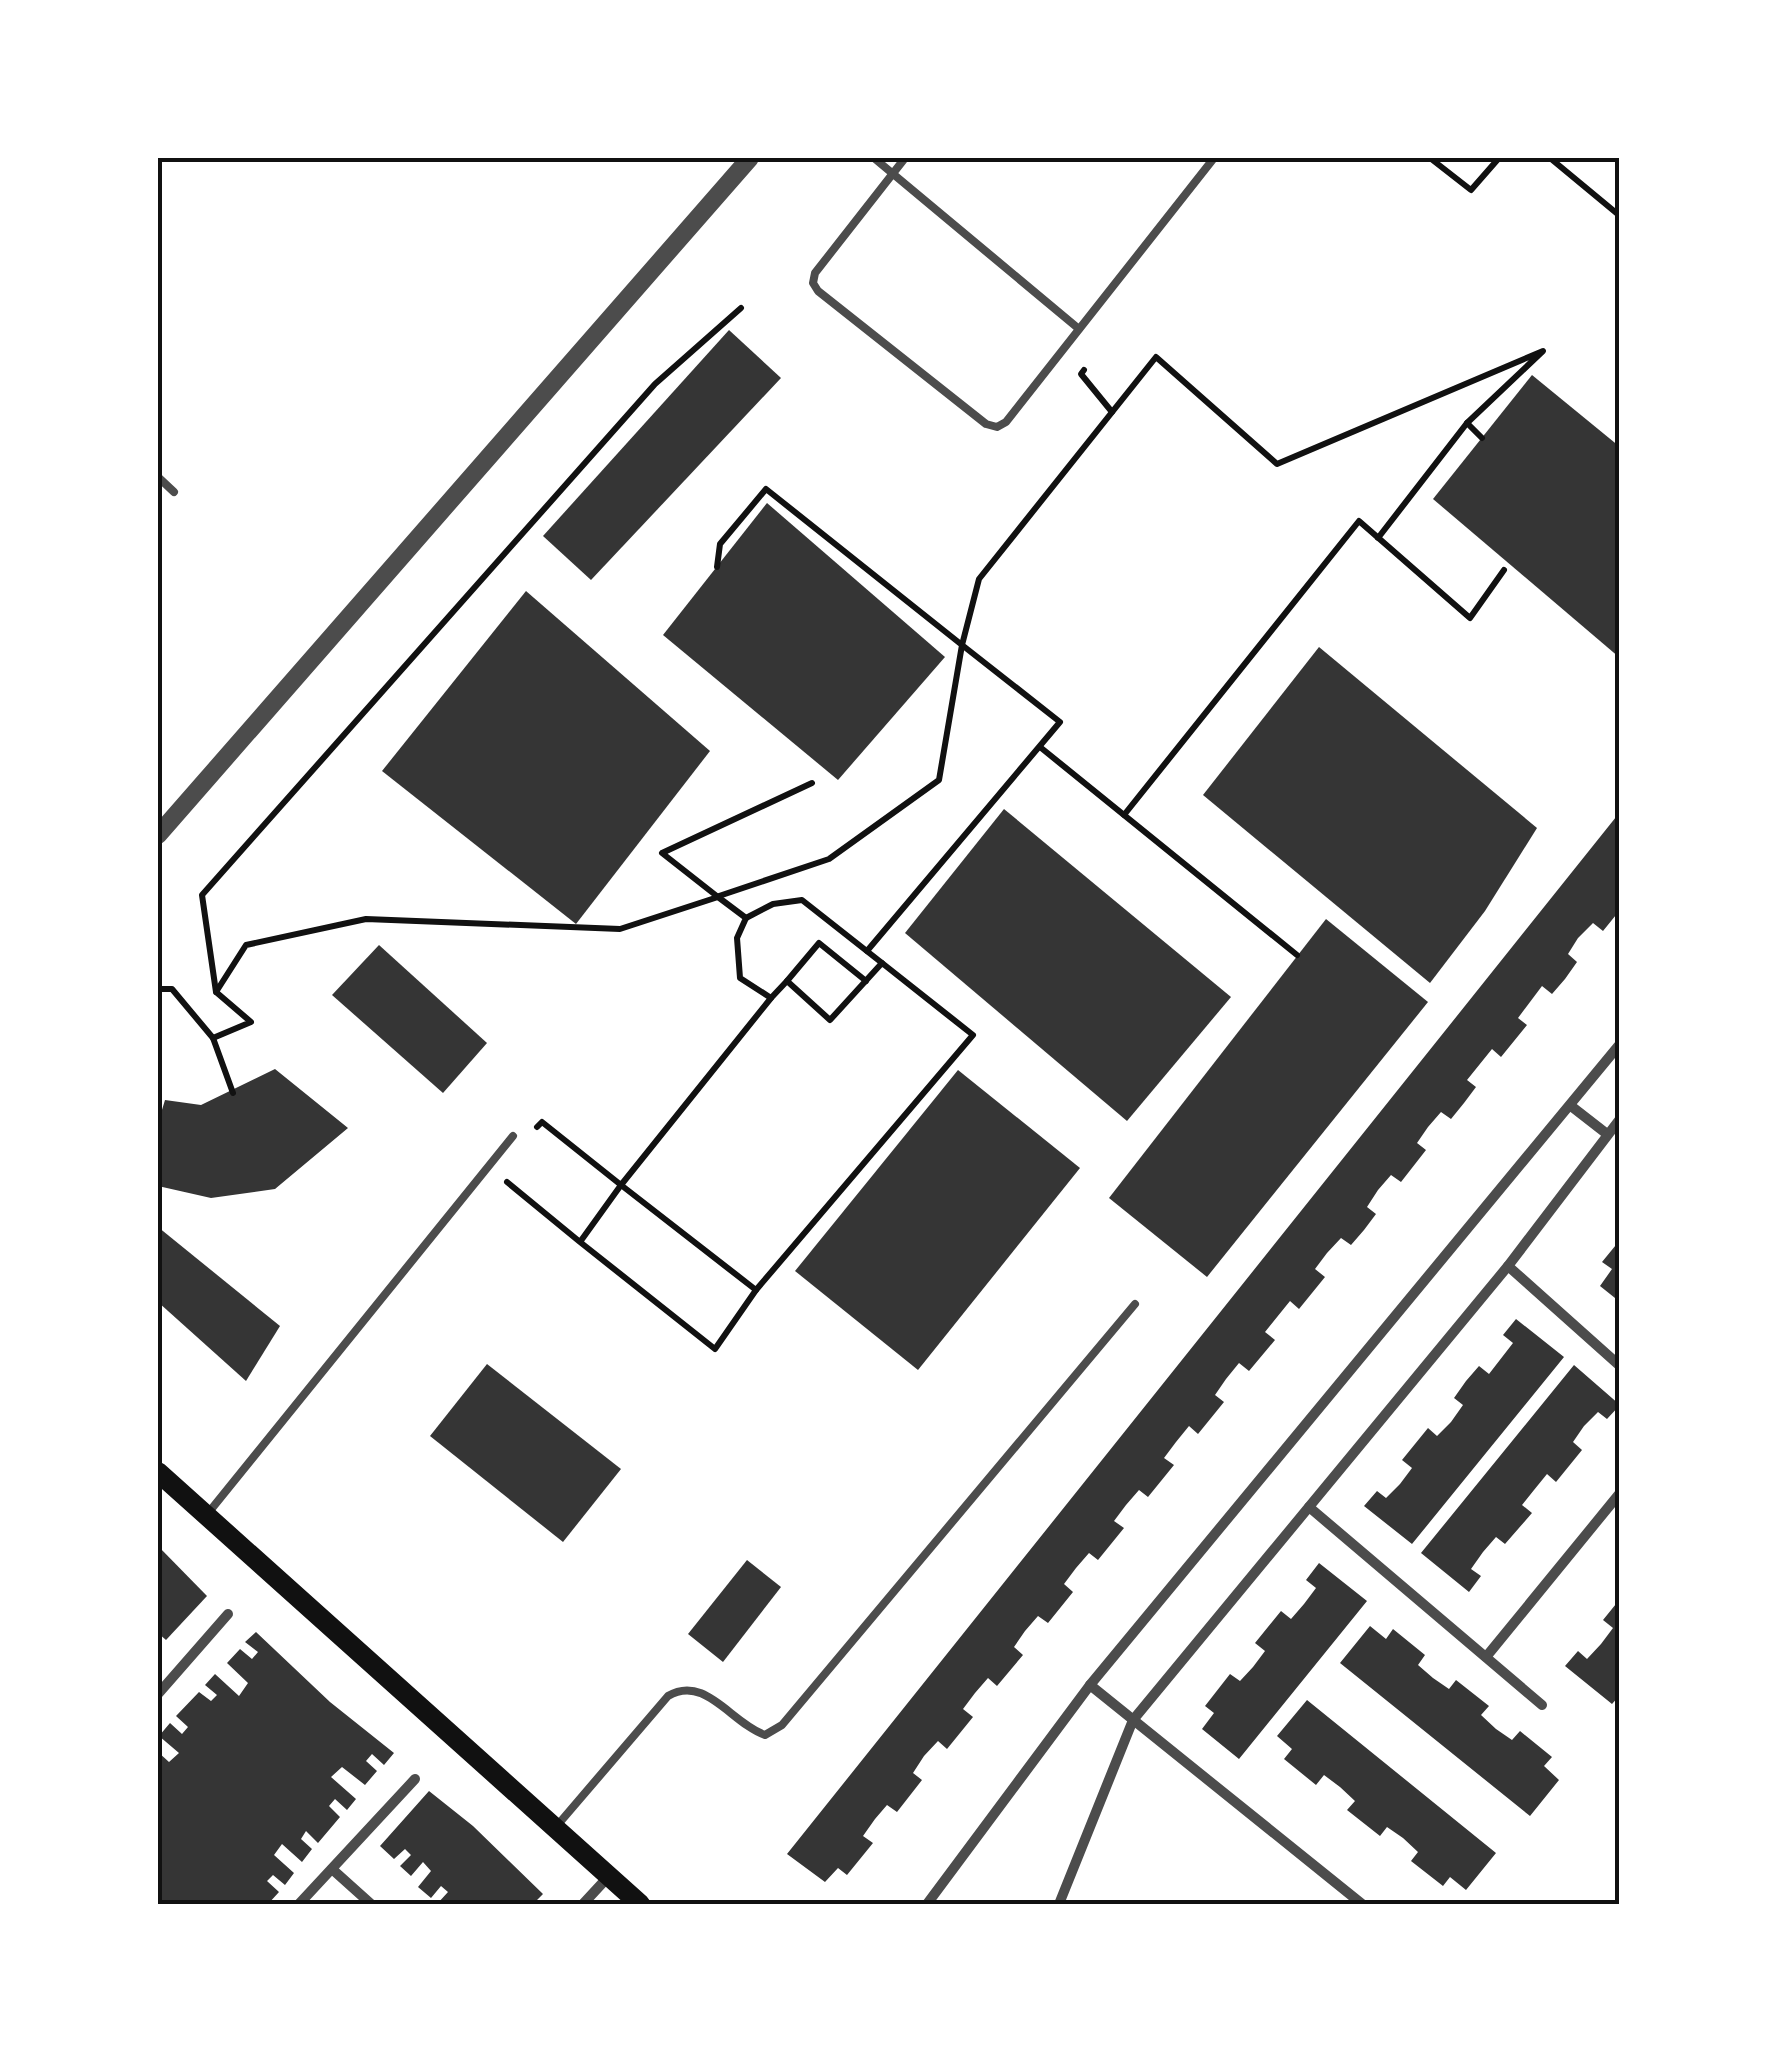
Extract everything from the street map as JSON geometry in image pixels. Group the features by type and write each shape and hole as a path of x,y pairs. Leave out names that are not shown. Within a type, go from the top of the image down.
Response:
{"main road":[{"path":"158,1472 640,1904"}],"street":[{"path":"158,834 750,158"},
{"path":"928,1904 1090,1685 1620,1044"},
{"path":"1571,1106 1607,1134"},
{"path":"1059,1904 1133,1720 1508,1266 1620,1119"},
{"path":"1508,1266 1620,1366"},
{"path":"1486,1657 1620,1493"},
{"path":"1310,1506 1542,1705"},
{"path":"158,1694 228,1614"},
{"path":"1090,1685 1362,1904"},
{"path":"299,1904 415,1779"},
{"path":"332,1869 371,1904"},
{"path":"582,1904 608,1877"}],"lane":[{"path":"874,158 1079,329"},
{"path":"905,158 815,273 813,283 818,292 986,424 997,427 1006,422 1214,158"},
{"path":"158,478 174,492"},
{"path":"206,1516 513,1136"},
{"path":"555,1828 668,1696 682,1688 698,1690 749,1729 766,1735 782,1725 1135,1304"}],"path":[{"path":"1430,158 1471,190 1500,158"},
{"path":"1550,158 1620,216"},
{"path":"213,1038 251,1022 216,992 202,895 655,384 741,308"},
{"path":"216,992 246,944 366,919 620,929 829,858 939,780 962,645 979,580 1156,357 1277,464 1543,351 1467,423 1378,538"},
{"path":"1467,423 1482,438"},
{"path":"716,567 720,544 766,489 1060,722 867,951"},
{"path":"1124,815 1358,521 1470,618 1504,570"},
{"path":"1040,747 1298,955"},
{"path":"746,918 662,853 812,783"},
{"path":"498,1175 715,1349 756,1290 974,1035 802,900 773,904 746,918 737,938 740,978 771,998"},
{"path":"580,1242 620,1185 819,942 866,981"},
{"path":"787,981 830,1020 882,963"},
{"path":"158,989 172,989 213,1038 233,1093"},
{"path":"531,1135 542,1122 756,1290"}],"building":[{"path":"729,330 781,378 591,580 543,536"},
{"path":"1532,375 1620,447 1620,658 1433,499"},
{"path":"767,503 945,657 838,780 663,635"},
{"path":"526,591 710,751 576,924 382,771"},
{"path":"1319,647 1537,828 1485,911 1430,983 1203,795"},
{"path":"1004,809 1231,997 1127,1121 905,933"},
{"path":"1620,812 1620,910 1603,931 1593,923 1578,938 1568,954 1577,962 1565,979 1552,994 1542,986 1518,1018 1527,1025 1501,1057 1492,1049 1467,1080 1476,1087 1451,1119 1441,1112 1428,1127 1417,1143 1426,1150 1401,1182 1391,1175 1378,1190 1367,1207 1376,1214 1364,1230 1351,1245 1341,1238 1327,1253 1315,1269 1325,1277 1299,1309 1290,1301 1265,1332 1275,1340 1249,1371 1239,1363 1226,1379 1215,1395 1224,1402 1198,1434 1189,1426 1176,1442 1164,1458 1174,1465 1148,1497 1139,1490 1126,1505 1114,1521 1124,1528 1098,1560 1089,1553 1076,1568 1064,1584 1073,1592 1048,1623 1038,1616 1025,1631 1014,1647 1023,1655 997,1686 988,1678 975,1693 963,1709 973,1717 947,1749 938,1741 924,1756 913,1773 922,1780 897,1812 887,1805 875,1819 863,1836 873,1843 847,1875 838,1868 825,1882 787,1854"},
{"path":"1326,919 1428,1002 1207,1277 1109,1198"},
{"path":"379,945 487,1043 443,1093 332,995"},
{"path":"275,1069 348,1128 275,1189 211,1198 158,1186 158,1123 165,1100 201,1105"},
{"path":"958,1070 1080,1168 918,1370 795,1271"},
{"path":"158,1227 280,1326 246,1381 158,1302"},
{"path":"1620,1240 1620,1302 1600,1286 1612,1269 1602,1262"},
{"path":"1516,1319 1564,1357 1412,1544 1364,1506 1377,1491 1386,1498 1400,1484 1412,1468 1402,1460 1428,1428 1437,1436 1451,1422 1463,1405 1454,1398 1466,1381 1479,1366 1489,1374 1513,1343 1503,1335"},
{"path":"487,1364 621,1469 563,1542 430,1436"},
{"path":"1574,1365 1620,1405 1607,1419 1598,1412 1584,1426 1573,1442 1582,1450 1556,1482 1547,1474 1522,1505 1532,1513 1505,1544 1496,1537 1483,1552 1471,1569 1481,1576 1469,1592 1421,1553"},
{"path":"158,1546 207,1596 166,1640 158,1633"},
{"path":"747,1560 781,1587 723,1662 688,1634"},
{"path":"1319,1563 1367,1601 1239,1759 1202,1729 1214,1713 1205,1706 1230,1674 1240,1681 1253,1667 1265,1651 1255,1643 1281,1611 1291,1619 1304,1604 1316,1588 1306,1580"},
{"path":"1620,1599 1620,1695 1612,1704 1565,1666 1578,1651 1587,1659 1601,1644 1613,1628 1603,1620"},
{"path":"1370,1626 1386,1639 1393,1629 1425,1655 1418,1665 1433,1678 1449,1689 1456,1680 1489,1706 1481,1715 1496,1729 1512,1740 1520,1731 1552,1757 1544,1766 1559,1780 1530,1816 1340,1663"},
{"path":"256,1632 330,1702 394,1753 384,1765 372,1754 366,1761 377,1771 365,1785 342,1767 331,1777 356,1799 347,1810 335,1799 329,1806 340,1817 318,1843 306,1831 301,1839 312,1849 302,1862 282,1844 274,1855 294,1873 285,1885 273,1875 267,1881 279,1892 268,1904 158,1904 158,1752 169,1762 179,1753 159,1736 170,1723 182,1734 188,1727 176,1716 199,1692 211,1701 217,1695 205,1685 215,1674 239,1696 248,1683 227,1663 240,1649 252,1659 258,1652 245,1642"},
{"path":"1307,1700 1496,1853 1466,1890 1450,1877 1443,1886 1411,1861 1418,1852 1403,1838 1387,1827 1380,1836 1347,1810 1355,1801 1324,1775 1316,1785 1284,1759 1292,1749 1277,1736"},
{"path":"429,1791 473,1826 543,1894 533,1904 437,1904 448,1892 441,1886 431,1898 418,1887 431,1871 423,1862 411,1876 400,1866 411,1855 405,1849 394,1859 380,1846"}]}
